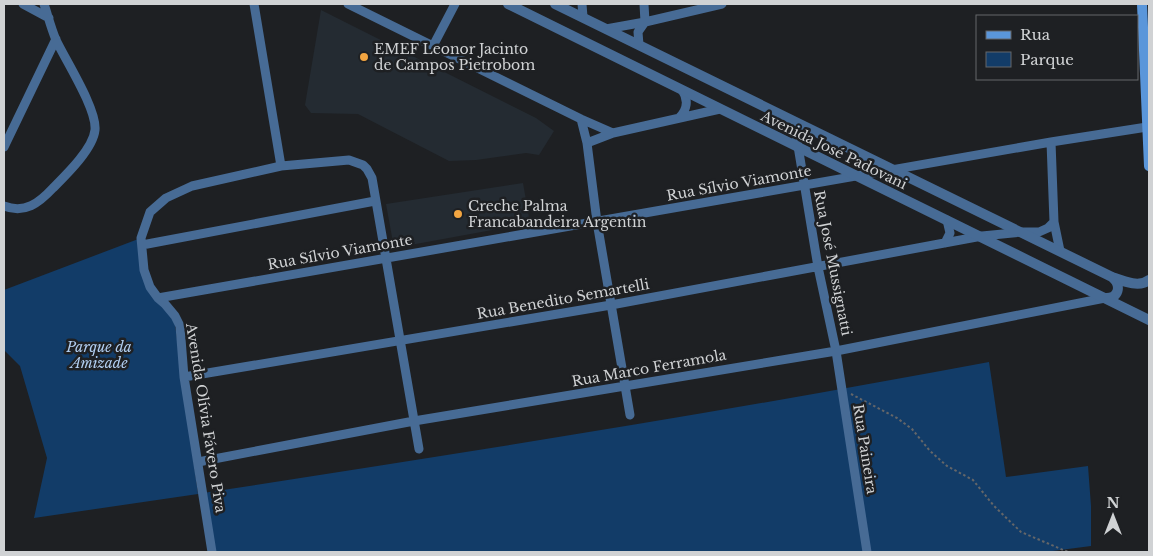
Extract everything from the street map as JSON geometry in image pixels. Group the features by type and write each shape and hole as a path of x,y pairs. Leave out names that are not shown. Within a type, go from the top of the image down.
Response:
{"main road":[{"path":"1142,9 1149,24"},
{"path":"1142,9 1149,166"}],"street":[{"path":"23,4 49,18"},
{"path":"4,206 13,210 27,208 37,203 52,190 79,160 92,140 95,130 95,122 84,95 56,39 44,4"},
{"path":"254,4 281,166"},
{"path":"348,4 613,133"},
{"path":"434,46 455,4"},
{"name":"Avenida José Padovani","path":"508,4 982,236 1149,320"},
{"name":"Avenida José Padovani","path":"555,4 1112,277 1136,284 1149,280"},
{"path":"582,4 583,17"},
{"path":"639,45 638,32 645,22 644,4"},
{"path":"606,29 645,22 698,7 722,4"},
{"path":"4,146 56,39"},
{"path":"679,118 686,106 686,97 682,90"},
{"path":"587,143 613,133 720,109"},
{"path":"581,119 587,143 597,222 630,415"},
{"name":"Rua José Mussignatti","path":"794,122 818,266 836,350"},
{"name":"Rua Sílvio Viamonte","path":"158,298 1051,142 1148,127"},
{"path":"1051,142 1054,222 1060,252"},
{"path":"375,201 141,242 150,212 166,198 192,186 281,166 337,160 356,162 367,169 372,178 419,450"},
{"path":"945,243 950,233 947,220"},
{"name":"Rua Benedito Semartelli","path":"184,377 611,305 982,236 1039,232 1048,228 1054,222"},
{"name":"Avenida Olívia Fávero Piva","path":"141,242 144,270 150,287 175,316 180,326 184,377 212,552"},
{"path":"1105,298 1116,296 1118,284 1112,277"},
{"name":"Rua Marco Ferramola","path":"198,462 414,421 836,350 1105,298"},
{"name":"Rua Paineira","path":"836,350 867,552"}],"path":[{"path":"842,390 897,418 912,429 930,451 947,466 973,480 994,506 1021,532 1068,552"}],"shaded area":[{"name":"EMEF Leonor Jacinto de Campos Pietrobom","path":"321,10 536,118 554,131 539,155 526,153 476,160 449,161 358,114 311,113 305,105"},
{"name":"Creche Palma Francabandeira Argentin","path":"523,183 530,223 394,248 386,204"}],"green space":[{"name":"Parque da Amizade","path":"141,238 142,271 174,317 198,494 34,518 47,458 20,366 4,350 4,290"},
{"path":"989,362 1006,477 1088,466 1091,546 1045,552 213,552 203,493 597,431"}],"place":[{"name":"EMEF Leonor Jacinto de Campos Pietrobom","path":"364,57"},
{"name":"Creche Palma Francabandeira Argentin","path":"458,214"}]}
